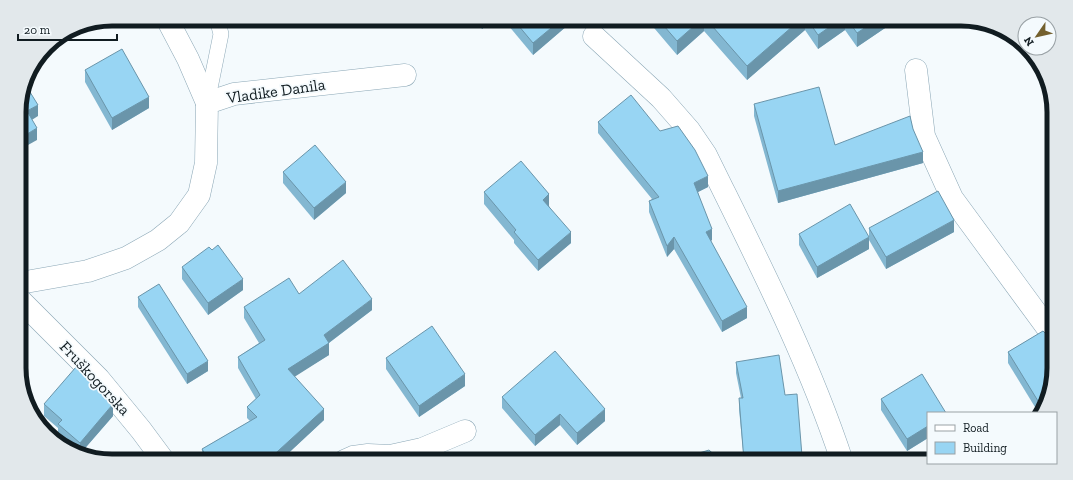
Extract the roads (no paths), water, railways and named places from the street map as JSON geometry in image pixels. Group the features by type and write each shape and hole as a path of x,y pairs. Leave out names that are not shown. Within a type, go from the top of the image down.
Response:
{"street":[{"path":"171,26 188,59 207,103"},
{"path":"594,36 661,98 689,130 706,155 798,347 840,454"},
{"path":"916,70 924,136 952,198 1047,327"},
{"name":"Vladike Danila","path":"26,282 88,271 126,258 158,240 179,223 199,196 206,163 207,103 234,94 405,75"},
{"name":"Fruškogorska","path":"26,306 99,379 142,430 159,454"},
{"path":"399,454 422,449 465,431"}],"lane":[{"path":"207,103 221,34 219,26"}]}
